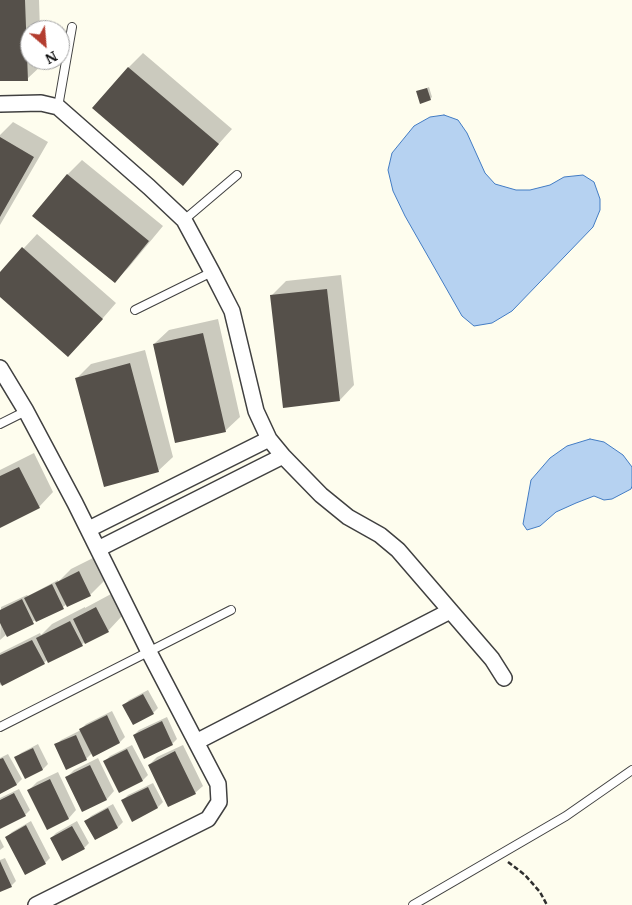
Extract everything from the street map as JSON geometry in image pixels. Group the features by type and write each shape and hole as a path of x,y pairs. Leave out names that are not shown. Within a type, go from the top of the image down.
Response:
{"street":[{"path":"0,104 41,103 58,107 149,186 184,220 232,311 256,412 269,439 322,496 348,517 380,534 398,550 492,658 504,678"},
{"path":"0,368 26,411 89,529 149,652 218,784 219,802 208,819 36,905"},
{"path":"89,529 269,439"},
{"path":"98,549 283,456"},
{"path":"196,742 450,611"}],"lane":[{"path":"58,107 72,27"},
{"path":"184,220 237,175"},
{"path":"135,310 212,272"},
{"path":"0,424 26,411"},
{"path":"0,727 231,610"},
{"path":"413,905 566,816 632,770"}],"path":[{"path":"500,854 525,875 540,892 547,905"}],"water":[{"path":"444,115 458,120 467,133 485,173 495,184 516,190 530,190 550,185 564,177 583,175 594,182 600,199 600,210 593,227 512,311 492,323 474,326 462,316 405,216 393,191 388,170 392,153 414,126 430,117"},
{"path":"590,439 604,442 623,455 632,467 631,489 612,499 604,500 594,496 576,503 556,512 540,526 527,530 523,524 531,480 550,458 567,446"}],"building":[{"path":"0,0 25,0 26,20 20,20 20,70 28,70 28,81 0,81"},
{"path":"128,67 219,144 183,186 92,108"},
{"path":"427,88 431,100 420,104 416,91"},
{"path":"0,137 34,157 0,217"},
{"path":"67,174 149,241 115,283 32,216"},
{"path":"22,247 103,319 68,357 0,297 0,272"},
{"path":"327,289 340,401 283,408 270,295"},
{"path":"203,333 226,432 175,443 153,344"},
{"path":"130,363 159,472 104,487 75,378"},
{"path":"19,467 40,508 0,528 0,476"},
{"path":"79,571 91,596 67,607 55,583"},
{"path":"52,584 64,609 36,622 24,598"},
{"path":"22,599 34,624 7,637 0,623 0,610"},
{"path":"96,607 109,632 85,644 73,619"},
{"path":"70,621 83,646 48,663 36,638"},
{"path":"32,640 45,664 2,686 0,682 0,655"},
{"path":"143,694 154,714 133,725 122,705"},
{"path":"107,715 120,743 93,757 79,729"},
{"path":"162,721 173,745 144,759 133,735"},
{"path":"76,735 87,760 66,770 54,744"},
{"path":"33,748 43,770 25,779 14,757"},
{"path":"127,749 143,781 119,793 103,761"},
{"path":"175,751 196,794 168,807 148,765"},
{"path":"3,758 17,785 0,794 0,759"},
{"path":"90,765 107,800 82,812 65,777"},
{"path":"50,779 69,819 47,830 27,790"},
{"path":"148,787 158,808 132,822 121,800"},
{"path":"14,793 26,816 0,829 0,800"},
{"path":"108,808 118,828 95,840 84,821"},
{"path":"26,825 46,864 25,875 5,837"},
{"path":"72,826 85,849 62,861 50,838"},
{"path":"0,861 12,887 0,892"}]}
